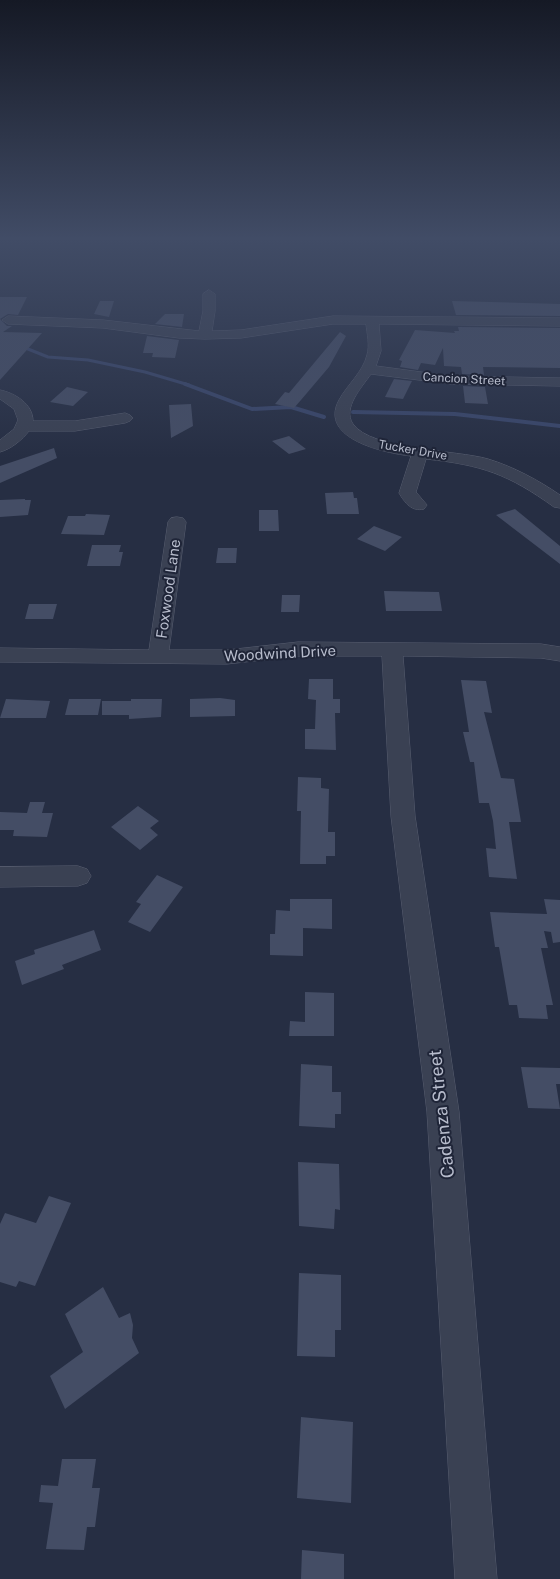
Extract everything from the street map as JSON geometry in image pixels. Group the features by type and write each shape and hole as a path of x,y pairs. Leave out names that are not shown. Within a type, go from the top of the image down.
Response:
{"street":[{"path":"205,335 209,312"},
{"path":"8,320 94,323 179,334 205,335 241,334 326,321 560,322"},
{"name":"Tucker Drive","path":"372,321 374,348 368,370 345,402 342,410 344,422 348,428 365,440 393,449 460,458 490,465 516,474 560,503"},
{"name":"Cancion Street","path":"368,370 451,380 560,382"},
{"path":"0,394 18,403 23,410 24,426 14,437 0,447"},
{"path":"24,426 75,426 125,418"},
{"path":"418,505 406,493 420,452"},
{"name":"Foxwood Lane","path":"158,656 177,522"},
{"name":"Woodwind Drive","path":"0,655 227,657 298,649 541,651 560,654"},
{"name":"Cadenza Street","path":"392,649 403,816 443,1112 476,1579"},
{"path":"0,877 78,876"}],"building":[{"path":"0,312 20,312 18,315 8,314 0,319"},
{"path":"95,312 111,312 109,317 94,314"},
{"path":"455,312 560,312 560,316 456,315"},
{"path":"165,314 184,314 182,327 155,324"},
{"path":"0,319 7,326 12,326 3,332 42,333 0,380"},
{"path":"458,327 560,328 560,368 483,367 484,375 462,374 461,367 444,366 443,348 435,365 421,363 418,370 400,367 402,361 399,360 415,330 455,333 454,331 459,331"},
{"path":"340,332 346,336 329,367 294,408 275,404 285,392 289,393"},
{"path":"147,336 179,340 175,358 152,357 153,353 143,353"},
{"path":"394,379 412,381 403,399 385,397"},
{"path":"463,386 485,387 488,404 465,403"},
{"path":"67,387 88,392 73,406 50,402"},
{"path":"191,404 193,426 171,438 169,405"},
{"path":"289,436 306,449 289,454 272,441"},
{"path":"54,448 57,458 0,483 0,466"},
{"path":"353,492 354,498 357,498 359,514 327,514 325,493"},
{"path":"0,500 31,500 28,515 0,517"},
{"path":"515,509 560,546 560,564 496,515"},
{"path":"259,510 278,510 279,531 259,531"},
{"path":"86,514 110,515 104,535 61,534 68,516 85,516"},
{"path":"374,526 402,537 385,551 357,539"},
{"path":"92,545 121,545 119,552 123,552 120,566 87,566"},
{"path":"218,548 237,548 236,563 216,563"},
{"path":"384,591 439,592 442,611 386,611"},
{"path":"282,595 300,595 299,612 281,612"},
{"path":"29,604 57,604 53,619 25,619"},
{"path":"309,679 333,679 333,699 340,699 340,713 335,713 336,750 305,749 305,729 315,729 316,700 308,699"},
{"path":"461,680 486,681 492,713 484,712 501,778 514,779 521,822 509,822 517,879 489,877 486,848 496,849 493,821 489,803 479,803 474,762 470,762 463,732 469,732"},
{"path":"220,698 235,700 235,716 190,717 190,699"},
{"path":"6,699 50,701 46,718 0,718"},
{"path":"69,699 101,699 98,715 65,715"},
{"path":"131,699 162,699 161,717 129,719 129,715 102,715 102,701 131,701"},
{"path":"298,777 321,778 321,788 329,789 328,832 335,832 335,856 326,856 326,864 300,864 301,811 297,811"},
{"path":"30,802 45,802 42,813 53,813 47,837 13,836 14,830 0,830 0,812 27,813"},
{"path":"138,806 159,821 150,828 158,835 140,850 111,827"},
{"path":"157,875 183,887 150,932 128,922 141,904 136,902"},
{"path":"290,899 332,899 332,929 303,928 303,956 270,955 270,934 275,934 276,910 290,911"},
{"path":"544,899 560,900 560,942 553,943 551,932 544,931 548,948 541,948 553,1005 546,1005 548,1019 519,1018 517,1005 509,1005 499,947 495,947 490,912 547,914"},
{"path":"94,930 101,950 62,965 64,969 22,985 15,961 35,954 34,950"},
{"path":"305,992 334,993 334,1036 289,1036 290,1021 305,1022"},
{"path":"301,1064 332,1066 332,1092 341,1092 341,1114 335,1114 335,1128 299,1126"},
{"path":"521,1067 560,1068 560,1084 556,1084 560,1109 528,1108"},
{"path":"298,1162 339,1164 340,1210 335,1209 334,1229 299,1226"},
{"path":"49,1196 71,1203 35,1286 19,1281 16,1287 0,1282 0,1224 5,1213 36,1223"},
{"path":"299,1273 341,1275 341,1330 335,1330 335,1357 297,1356"},
{"path":"103,1287 119,1318 130,1313 133,1325 132,1338 139,1353 65,1409 50,1376 83,1352 65,1314"},
{"path":"301,1417 353,1422 351,1503 297,1498"},
{"path":"62,1459 96,1459 92,1488 100,1488 95,1527 87,1527 84,1550 46,1549 53,1503 39,1502 41,1485 58,1486"},
{"path":"302,1550 344,1554 344,1579 301,1579"}],"waterway":[{"path":"23,347 48,357 88,360 145,372 189,385"},
{"path":"185,384 252,409 291,407 324,417"},
{"path":"353,412 455,414 560,426"}]}
